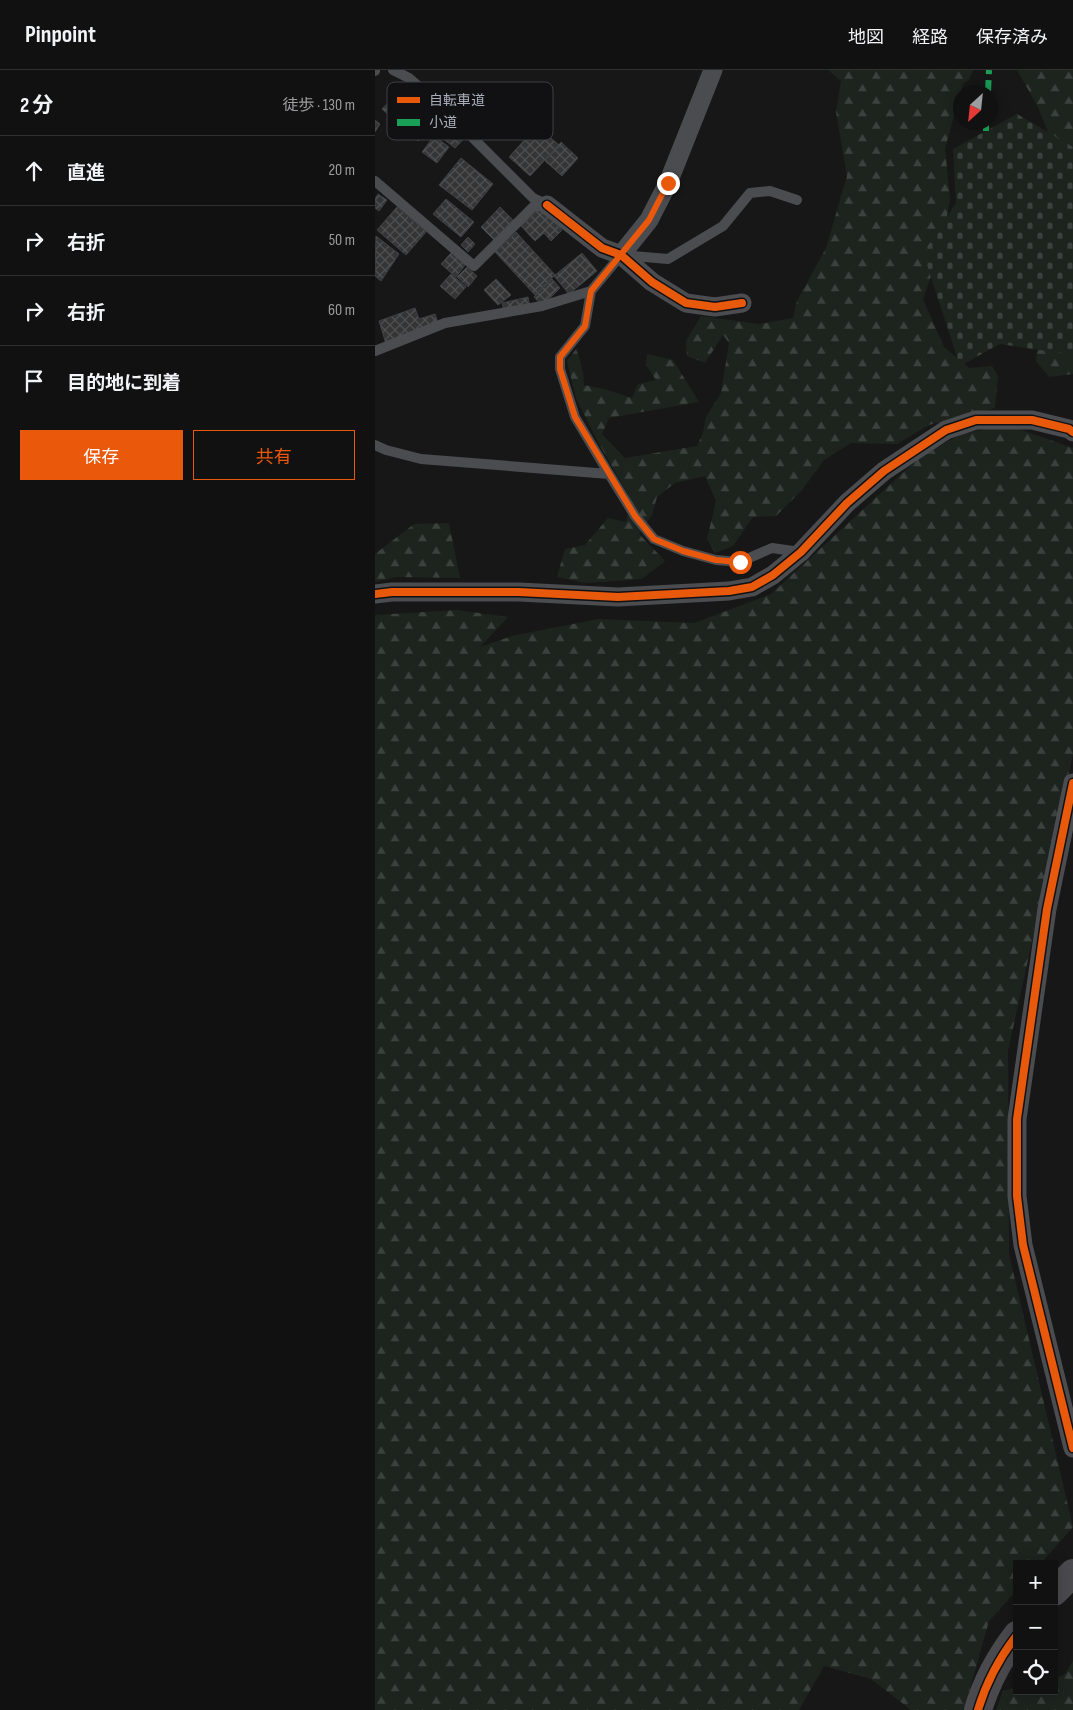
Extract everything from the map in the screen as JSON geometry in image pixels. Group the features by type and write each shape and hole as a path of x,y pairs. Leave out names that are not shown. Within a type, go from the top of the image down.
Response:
{"street":[{"path":"621,255 649,220 668,183 713,70"},
{"path":"547,205 602,248 621,255 652,282 686,303 715,307 742,303"},
{"path":"375,594 392,592 519,592 618,597 729,591 752,587 766,579 801,552 847,502 885,471 946,430 976,420 1032,420 1073,432"},
{"path":"1073,783 1047,909 1017,1119 1017,1196 1023,1246 1073,1448"},
{"path":"1058,1588 1073,1573"},
{"path":"978,1710 983,1695 1001,1659 1013,1641"}],"lane":[{"path":"393,70 414,82"},
{"path":"475,140 533,198 547,205"},
{"path":"375,181 474,266 533,207 547,205"},
{"path":"797,200 770,192 750,193 723,226 668,258 621,255 591,291 585,326 560,357 560,369 575,417 635,516 654,539 683,551 716,560 740,562 772,548 801,552"},
{"path":"375,351 445,323 542,306 591,291"},
{"path":"375,444 386,450 421,459 609,474"}],"green space":[{"path":"828,70 973,70 969,80 963,85 953,85 953,120 945,148 950,199 942,245 923,299 944,347 969,368 992,366 998,376 995,408 929,425 897,444 851,443 824,460 802,490 776,516 753,517 733,546 715,553 707,539 716,501 705,476 675,483 657,497 652,515 639,534 665,561 642,579 586,583 557,577 565,549 585,545 608,518 626,522 631,500 598,442 576,398 567,361 577,348 584,385 632,398 638,384 656,380 646,365 647,354 673,360 699,402 609,418 602,434 625,458 697,446 703,433 706,417 721,393 729,343 723,335 705,363 687,356 686,341 701,316 759,324 793,318 797,301 826,248 847,176 836,112 841,81"},
{"path":"1017,70 1073,70 1073,154 1053,145 1038,107"},
{"path":"1017,114 1073,147 1073,355 1000,344 960,366 923,253 956,203 953,149 988,130 998,130 998,124"},
{"path":"1073,338 1073,374 1049,377 1036,361 1038,344"},
{"path":"1010,426 1073,448 1073,754 1008,1051 1009,1254 1073,1527 1044,1560 1013,1560 1013,1594 989,1621 964,1710 911,1710 871,1679 824,1666 799,1710 375,1710 375,615 457,610 508,617 480,647 512,636 598,619 694,623 771,594 919,458 963,433"},
{"path":"449,523 460,578 397,577 375,582 375,554 414,524"},
{"path":"1073,1661 1073,1710 996,1710 1003,1691 1013,1688 1013,1695 1058,1695 1058,1677 1064,1675"}],"building":[{"path":"387,104 387,113 382,109"},
{"path":"375,120 380,124 375,132"},
{"path":"431,140 439,140 449,147 437,163 422,152"},
{"path":"445,140 462,140 455,148"},
{"path":"524,140 553,140 559,145 530,176 509,157"},
{"path":"561,142 578,158 562,176 545,161"},
{"path":"461,158 493,184 472,210 439,185"},
{"path":"378,194 387,200 379,211 375,208 375,199"},
{"path":"446,199 474,222 461,237 433,214"},
{"path":"397,207 426,232 406,255 377,230"},
{"path":"500,207 514,221 495,241 481,227"},
{"path":"541,207 562,230 551,241 544,233 535,241 521,226"},
{"path":"516,232 556,276 535,295 495,252"},
{"path":"376,236 399,254 381,281 375,276"},
{"path":"468,237 475,244 468,252 461,245"},
{"path":"451,253 465,265 456,277 441,264"},
{"path":"582,253 597,271 569,294 554,276"},
{"path":"467,267 477,276 468,287 457,277"},
{"path":"451,274 466,287 455,299 440,286"},
{"path":"496,279 511,295 498,305 484,290"},
{"path":"552,279 560,288 542,306 534,297"},
{"path":"528,297 530,308 505,314 502,303"},
{"path":"415,308 419,319 435,314 439,326 386,344 379,321"}],"marked path":[{"path":"988,85 989,70"}],"cycle path":[{"path":"547,205 602,248 621,255 652,282 686,303 715,307 742,303"},
{"path":"375,594 392,592 519,592 618,597 729,591 752,587 773,575 801,552 847,503 884,471 946,430 976,420 1032,420 1069,429 1073,432"},
{"path":"1073,783 1047,909 1017,1119 1017,1196 1023,1245 1073,1448"},
{"path":"978,1710 994,1671 1013,1641"}],"route":[{"path":"668,183 649,220 591,291 585,326 560,357 560,369 575,417 635,516 654,539 683,551 716,560 740,562"}]}
